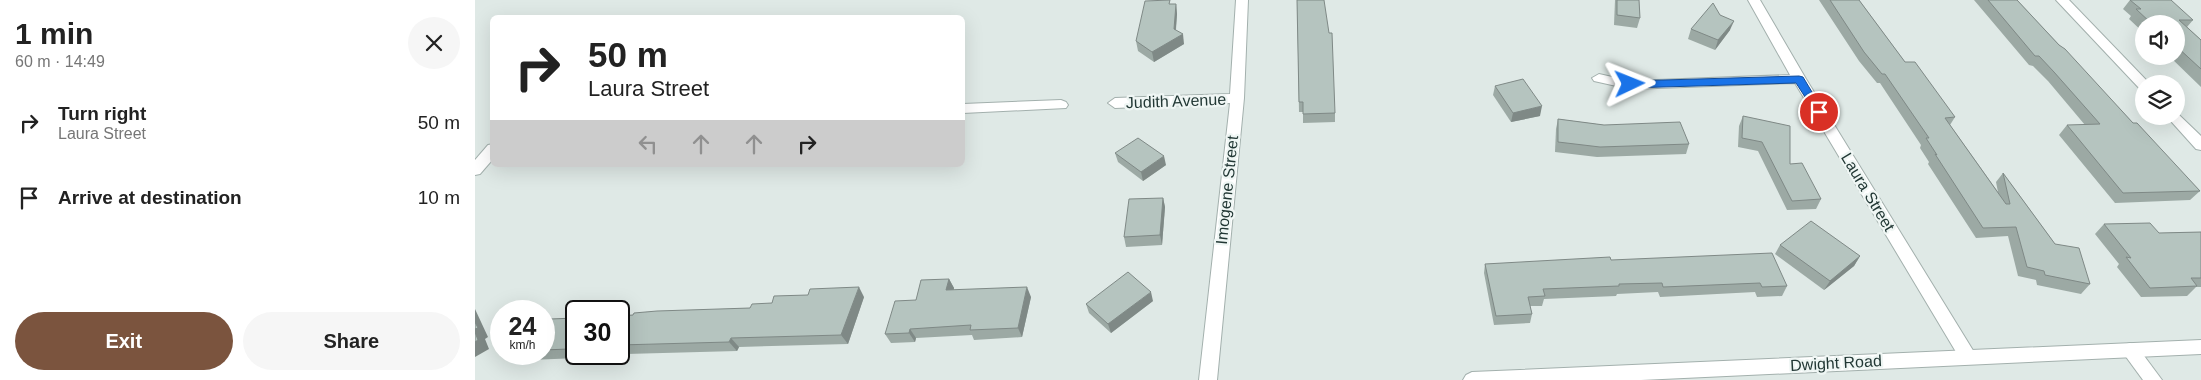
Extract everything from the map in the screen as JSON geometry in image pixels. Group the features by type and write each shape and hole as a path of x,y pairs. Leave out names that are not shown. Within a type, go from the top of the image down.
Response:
{"street":[{"name":"Imogene Street","path":"1208,380 1237,98 1242,0"},
{"name":"Laura Street","path":"1754,0 1799,79 1968,357"},
{"path":"2062,0 2135,76"},
{"path":"1599,78 1630,84 1799,79"},
{"name":"Judith Avenue","path":"1115,103 1237,98"},
{"path":"965,109 1061,104"},
{"path":"2183,125 2201,144"},
{"path":"475,170 490,152"},
{"path":"2130,350 2153,380"},
{"name":"Dwight Road","path":"1472,380 2130,350 2198,350"}],"building":[{"path":"1170,0 1169,4 1176,4 1174,29 1183,34 1152,52 1136,41 1145,1"},
{"path":"1297,0 1324,0 1329,33 1332,33 1335,113 1303,114 1303,102 1299,102"},
{"path":"1617,0 1639,0 1640,18 1617,15"},
{"path":"1830,0 1859,0 1905,62 1915,62 1955,117 1945,118 2006,204 2010,204 2003,173 2055,244 2079,248 2090,284 2045,275 2044,271 2027,267 2016,227 1983,228 1935,154 1937,155 1926,138 1929,138 1885,74 1882,74 1864,52"},
{"path":"1988,0 2017,0 2133,123 2139,125 2200,191 2123,193 2067,125 2100,124 2039,56 2035,56"},
{"path":"2130,0 2171,0 2193,20 2185,20 2185,15 2142,15 2136,9 2141,9"},
{"path":"1713,3 1720,15 1734,21 1718,40 1691,29"},
{"path":"2185,25 2201,40 2201,69 2185,54"},
{"path":"1523,79 1542,106 1513,113 1495,86"},
{"path":"1743,116 1790,126 1790,164 1802,163 1821,199 1792,201 1762,142 1742,138"},
{"path":"1558,119 1604,125 1680,122 1689,144 1600,147 1558,142"},
{"path":"1138,138 1164,156 1141,172 1115,153"},
{"path":"1163,198 1160,235 1124,237 1129,199"},
{"path":"1811,221 1860,256 1830,281 1780,245"},
{"path":"2150,223 2159,233 2201,232 2201,278 2191,278 2197,286 2150,288 2126,257 2131,258 2104,224"},
{"path":"1772,253 1787,286 1762,287 1760,283 1663,287 1662,283 1543,289 1545,296 1528,297 1532,314 1496,316 1485,264 1610,257 1611,260"},
{"path":"1128,272 1151,292 1108,324 1086,304"},
{"path":"949,279 946,290 1027,287 1018,328 970,330 971,325 910,329 909,333 885,334 895,301 916,300 921,280"},
{"path":"859,287 841,335 731,338 729,342 630,345 630,315 634,313 750,308 752,304 772,303 774,296 808,295 810,289"},
{"path":"565,318 565,349 555,350 555,319"}],"route":[{"path":"1630,84 1799,79 1819,112"}]}
